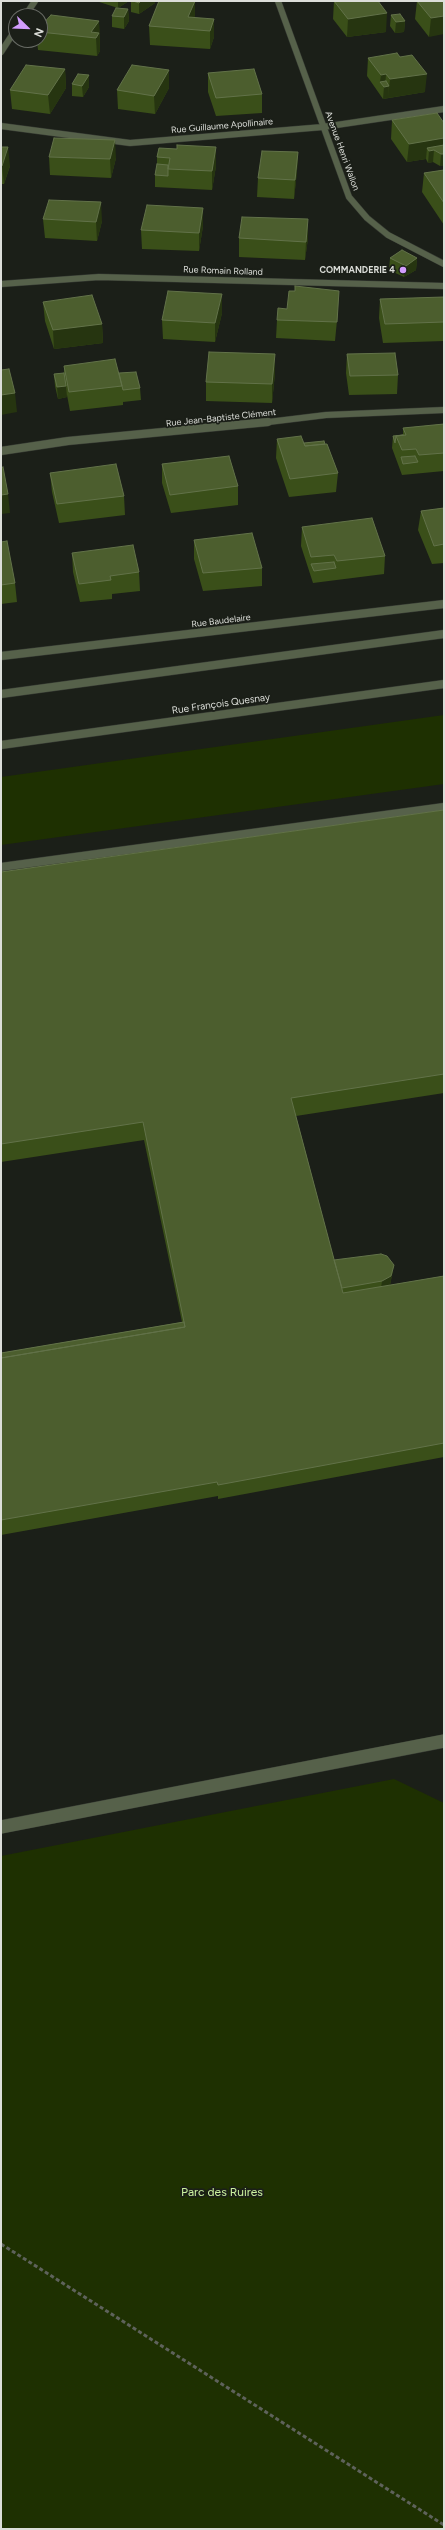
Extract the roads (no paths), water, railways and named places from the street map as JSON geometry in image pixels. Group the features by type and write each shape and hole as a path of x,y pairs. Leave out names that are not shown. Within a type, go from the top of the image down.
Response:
{"street":[{"path":"277,1 282,1"},
{"name":"Avenue Henri Wallon","path":"277,1 322,127 349,197 367,218 388,236 444,264"},
{"path":"1,52 8,41"},
{"name":"Rue Guillaume Apollinaire","path":"1,126 130,142 322,127 444,109"},
{"name":"Rue Romain Rolland","path":"1,284 100,277 444,286"},
{"name":"Rue Jean-Baptiste Clément","path":"1,451 68,441 239,426 326,415 444,410"},
{"name":"Rue Baudelaire","path":"1,656 444,604"},
{"path":"1,694 444,634"},
{"name":"Rue François Quesnay","path":"1,745 444,684"},
{"path":"1,867 444,807"},
{"path":"1,1827 444,1740"}],"place":[{"name":"COMMANDERIE 4","path":"403,270"}],"park label":[{"name":"Parc des Ruires","path":"222,2192"}]}
